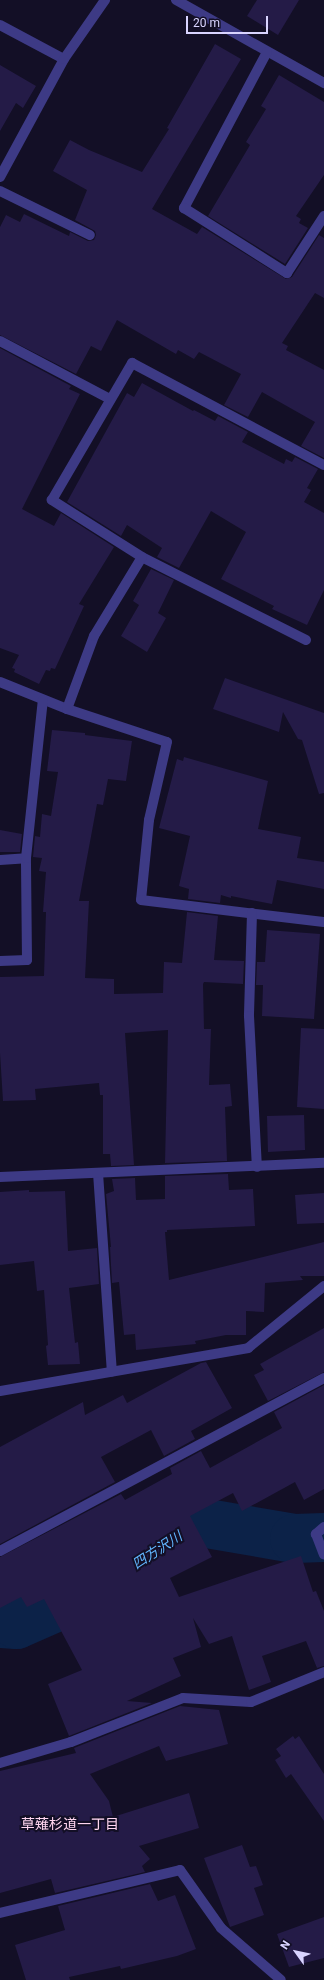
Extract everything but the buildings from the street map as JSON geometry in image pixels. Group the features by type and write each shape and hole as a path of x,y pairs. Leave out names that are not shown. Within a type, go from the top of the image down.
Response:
{"street":[{"path":"0,177 64,59 105,0"},
{"path":"176,0 324,83"},
{"path":"0,25 64,59"},
{"path":"267,52 184,208 287,273 324,216"},
{"path":"0,191 90,235"},
{"path":"0,341 110,399"},
{"path":"306,640 142,558 52,500 132,363 324,465"},
{"path":"67,709 94,636 142,558"},
{"path":"0,682 67,709 167,742 149,820 141,900 324,922"},
{"path":"0,961 27,960 26,858 43,700"},
{"path":"0,860 26,858"},
{"path":"252,913 249,1016 257,1167"},
{"path":"0,1178 324,1163"},
{"path":"98,1173 112,1372"},
{"path":"0,1391 248,1348 324,1286"},
{"path":"0,1551 324,1378"},
{"path":"324,1527 316,1534 324,1555"},
{"path":"0,1763 71,1742 183,1698 251,1702 324,1672"},
{"path":"0,1913 180,1870 221,1928 281,1980"}],"waterway":[{"name":"四方沢川","path":"0,1623 16,1624 96,1589 201,1522 294,1538 324,1537"}],"district":[{"name":"草薙杉道一丁目","path":"70,1824"}]}
